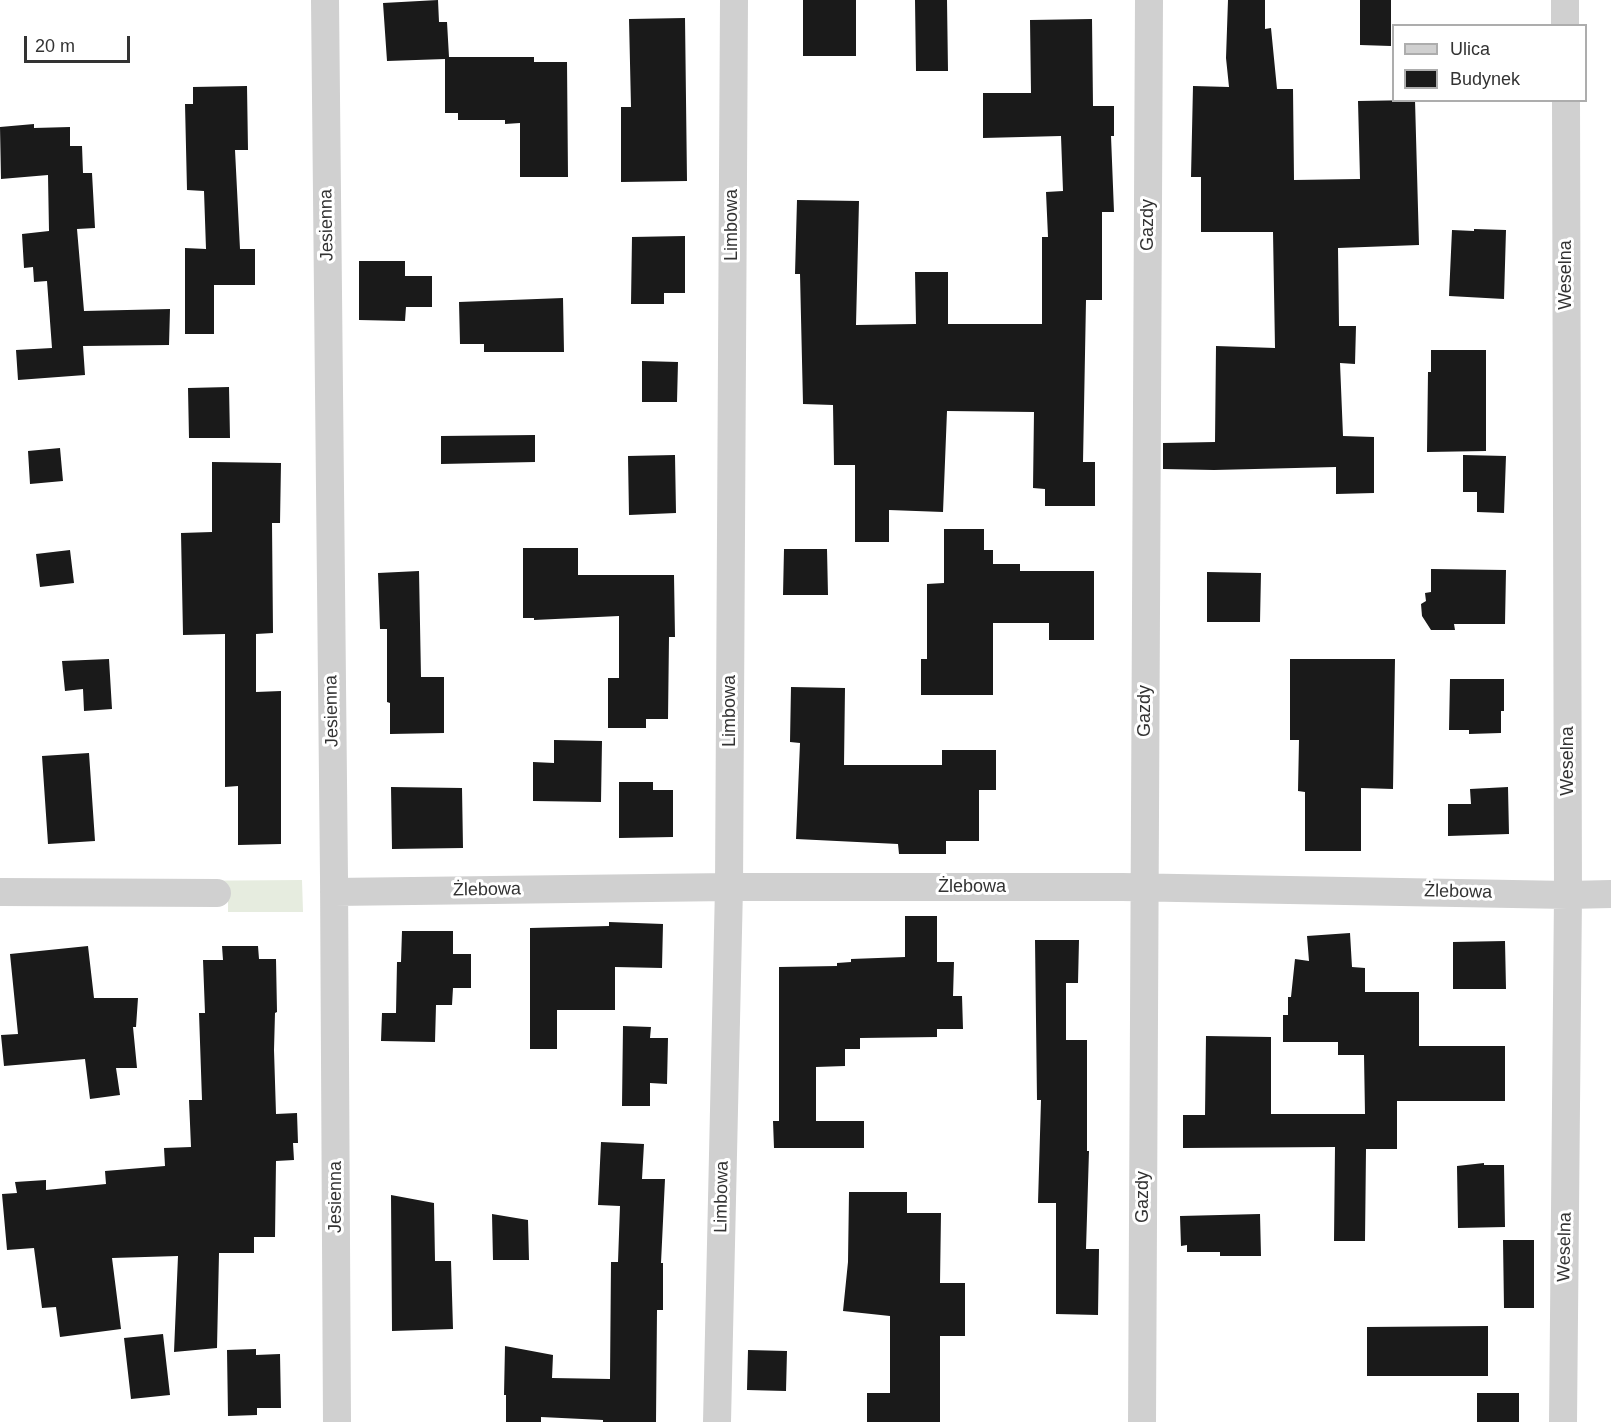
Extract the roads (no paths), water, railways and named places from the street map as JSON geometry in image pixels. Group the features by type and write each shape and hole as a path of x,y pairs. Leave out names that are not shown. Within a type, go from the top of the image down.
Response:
{"street":[{"name":"Jesienna","path":"325,0 337,1422"},
{"name":"Limbowa","path":"717,1422 729,886 734,0"},
{"name":"Gazdy","path":"1142,1422 1149,0"},
{"path":"1565,0 1566,24"},
{"name":"Weselna","path":"1563,1422 1568,895 1566,102"},
{"name":"Żlebowa","path":"334,892 729,886 1144,887 1611,894"},
{"path":"0,892 217,893"}]}
